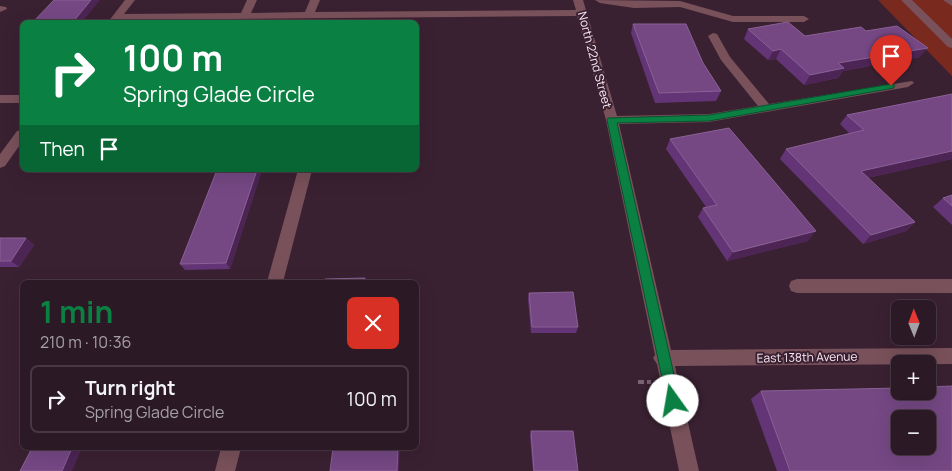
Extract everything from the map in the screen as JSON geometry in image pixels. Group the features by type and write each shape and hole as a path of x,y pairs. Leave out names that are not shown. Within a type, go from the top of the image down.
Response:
{"street":[{"path":"115,20 130,0"},
{"path":"244,16 252,0"},
{"path":"309,16 314,0"},
{"path":"462,0 462,14"},
{"path":"600,0 634,5 680,4 733,19 804,19"},
{"path":"906,0 952,45"},
{"path":"948,0 952,3"},
{"path":"115,20 244,16 309,16 344,19 580,6"},
{"name":"North 22nd Street","path":"580,6 612,120 662,358 689,471"},
{"path":"713,36 725,58 766,108"},
{"path":"612,120 709,118 908,83"},
{"path":"0,99 20,99"},
{"path":"0,163 20,137"},
{"path":"276,280 304,172"},
{"path":"797,286 952,286"},
{"name":"East 138th Avenue","path":"662,358 952,356"},
{"path":"225,471 230,450"}],"shaded area":[{"path":"878,0 952,0 952,76"}],"building":[{"path":"54,0 91,0 75,20 35,20"},
{"path":"788,22 805,36 861,27 866,31 897,26 928,48 838,63 844,68 810,75 781,49 773,51 748,29"},
{"path":"633,24 686,24 703,63 721,91 659,93"},
{"path":"952,94 952,151 861,171 915,222 871,235 786,149 864,130 847,115"},
{"path":"729,128 816,231 733,252 703,208 717,205 670,139"},
{"path":"216,172 256,172 226,263 180,264"},
{"path":"952,195 952,206 943,198"},
{"path":"0,238 26,238 11,261 0,261"},
{"path":"365,278 364,280 325,279"},
{"path":"573,292 578,327 532,327 529,293"},
{"path":"952,386 952,471 790,471 761,391 891,388 891,400 936,400 936,387"},
{"path":"531,431 573,431 578,471 534,471"},
{"path":"31,450 71,450 62,471 20,471"},
{"path":"333,450 398,450 397,471 330,471"}],"route":[{"path":"673,401 662,358 612,120 709,118 891,86"}]}
